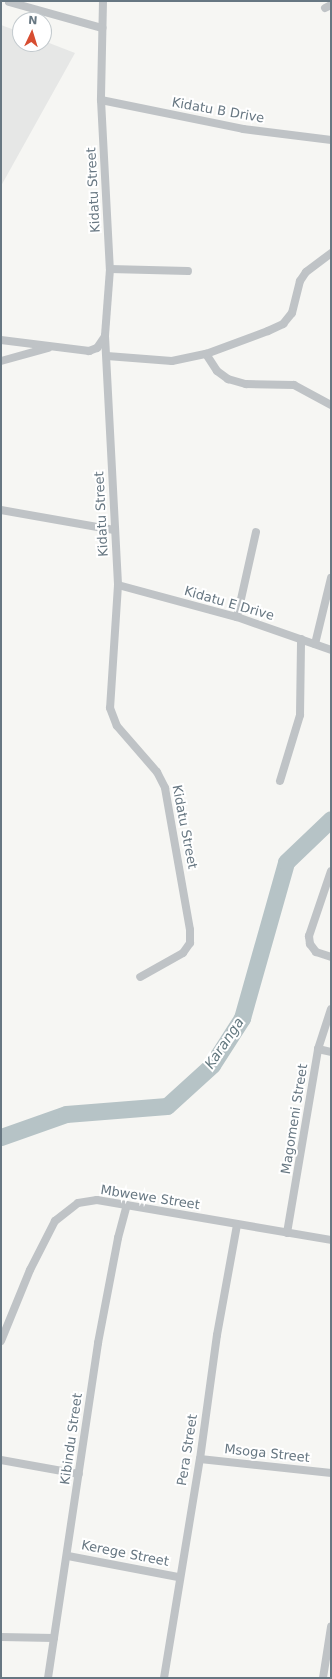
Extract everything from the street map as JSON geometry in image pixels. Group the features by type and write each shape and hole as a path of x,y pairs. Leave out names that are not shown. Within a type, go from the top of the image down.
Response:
{"street":[{"name":"Kidatu Street","path":"103,1 101,100 110,269 105,336 118,585 110,708 117,726 158,772 166,788 190,930 190,943 183,953 140,977"},
{"path":"9,2 102,28"},
{"name":"Kidatu B Drive","path":"101,100 243,129 331,140"},
{"path":"107,356 158,361 206,354 283,324 292,313 300,280 306,272 331,253"},
{"path":"110,269 188,271"},
{"path":"1,340 88,351 97,348 105,336"},
{"path":"1,361 51,347"},
{"path":"206,354 217,371 228,379 246,384 294,385 329,401"},
{"path":"1,510 114,530"},
{"path":"236,617 256,532"},
{"path":"315,644 331,578"},
{"name":"Kidatu E Drive","path":"118,585 236,617 331,650"},
{"path":"280,781 300,716 301,639"},
{"path":"331,871 309,936 310,944 316,952 331,957"},
{"name":"Magomeni Street","path":"288,1233 318,1049 331,1009"},
{"path":"318,1049 331,1052"},
{"name":"Mbwewe Street","path":"1,1341 30,1270 55,1221 78,1203 97,1200 331,1240"},
{"name":"Kibindu Street","path":"48,1678 68,1556 100,1335 118,1238 128,1205"},
{"name":"Pera Street","path":"164,1678 178,1577 200,1459 217,1335 237,1225"},
{"name":"Msoga Street","path":"200,1459 331,1473"},
{"path":"1,1460 79,1474"},
{"name":"Kerege Street","path":"68,1556 178,1577"},
{"path":"323,1678 331,1627"},
{"path":"1,1637 54,1638"}],"shaded area":[{"path":"1,25 12,29 12,52 52,52 52,44 75,53 1,186"}],"waterway":[{"name":"Karanga","path":"1,1137 66,1114 167,1106 212,1065 242,1018 286,862 331,819"}]}
